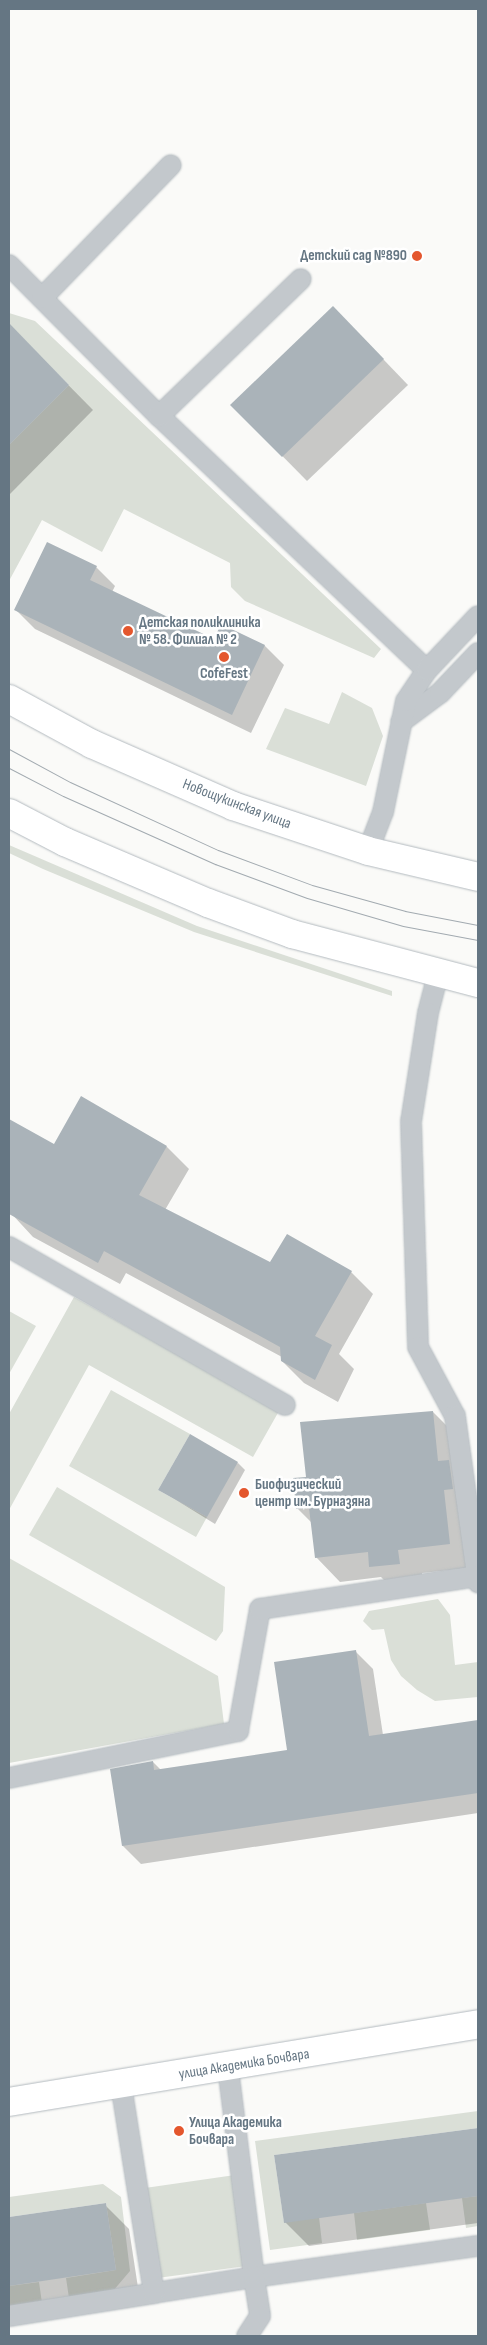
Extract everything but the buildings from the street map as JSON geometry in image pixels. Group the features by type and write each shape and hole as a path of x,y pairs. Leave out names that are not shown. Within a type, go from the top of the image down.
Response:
{"main road":[{"name":"Новощукинская улица","path":"9,699 92,744 232,806 368,851 478,877"},
{"path":"9,813 65,842 208,903 292,934 478,983"},
{"name":"улица Академика Бочвара","path":"9,2102 228,2068 478,2024"}],"lane":[{"path":"42,298 171,165"},
{"path":"9,265 159,416 426,670"},
{"path":"159,416 301,279"},
{"path":"368,851 383,812 406,702 426,670 478,616"},
{"path":"401,722 440,693 478,653"},
{"path":"9,1778 238,1732 260,1609 478,1579 455,1416 418,1347 410,1122 428,1013 438,974"},
{"path":"9,1247 286,1405"},
{"path":"228,2068 260,2316 247,2336"},
{"path":"121,2084 154,2292"},
{"path":"9,2316 254,2277 478,2246"}],"shaded area":[{"path":"9,313 35,321 381,649 374,658 245,601 231,587 230,563 124,509 102,552 42,520 9,581 9,445 69,385 17,332 9,339"},
{"path":"342,692 372,708 383,736 366,786 266,749 285,708 329,724"},
{"path":"9,845 197,926 392,991 392,996 194,932 43,869 9,853"},
{"path":"74,1297 279,1411 253,1457 89,1365 9,1510 9,1414"},
{"path":"9,1311 36,1326 9,1374"},
{"path":"111,1390 190,1434 158,1490 207,1517 196,1537 69,1466"},
{"path":"57,1487 225,1587 223,1631 216,1641 29,1535"},
{"path":"9,1558 218,1676 224,1724 9,1763"},
{"path":"438,1599 450,1615 455,1665 478,1662 478,1697 435,1701 417,1690 401,1676 391,1660 384,1629 372,1630 363,1621 369,1611"},
{"path":"478,2111 478,2128 274,2155 284,2222 319,2217 322,2243 270,2250 255,2141"},
{"path":"242,2174 254,2265 150,2279 138,2189"},
{"path":"103,2184 121,2197 130,2271 113,2291 69,2298 66,2278 116,2270 106,2203 9,2217 9,2197"},
{"path":"478,2196 478,2226 466,2228 462,2198"},
{"path":"426,2203 430,2230 357,2240 354,2213"},
{"path":"39,2282 42,2303 9,2308 9,2286"}],"tram line":[{"path":"9,749 70,782 218,850 312,885 405,911 478,925"},
{"path":"9,768 63,796 215,864 307,898 403,926 478,940"}],"place":[{"name":"Детский сад №890","path":"417,256"},
{"name":"Детская поликлиника № 58. Филиал № 2","path":"128,631"},
{"name":"CofeFest","path":"224,657"},
{"name":"Биофизический центр им. Бурназяна","path":"244,1493"},
{"name":"Улица Академика Бочвара","path":"179,2131"}]}
